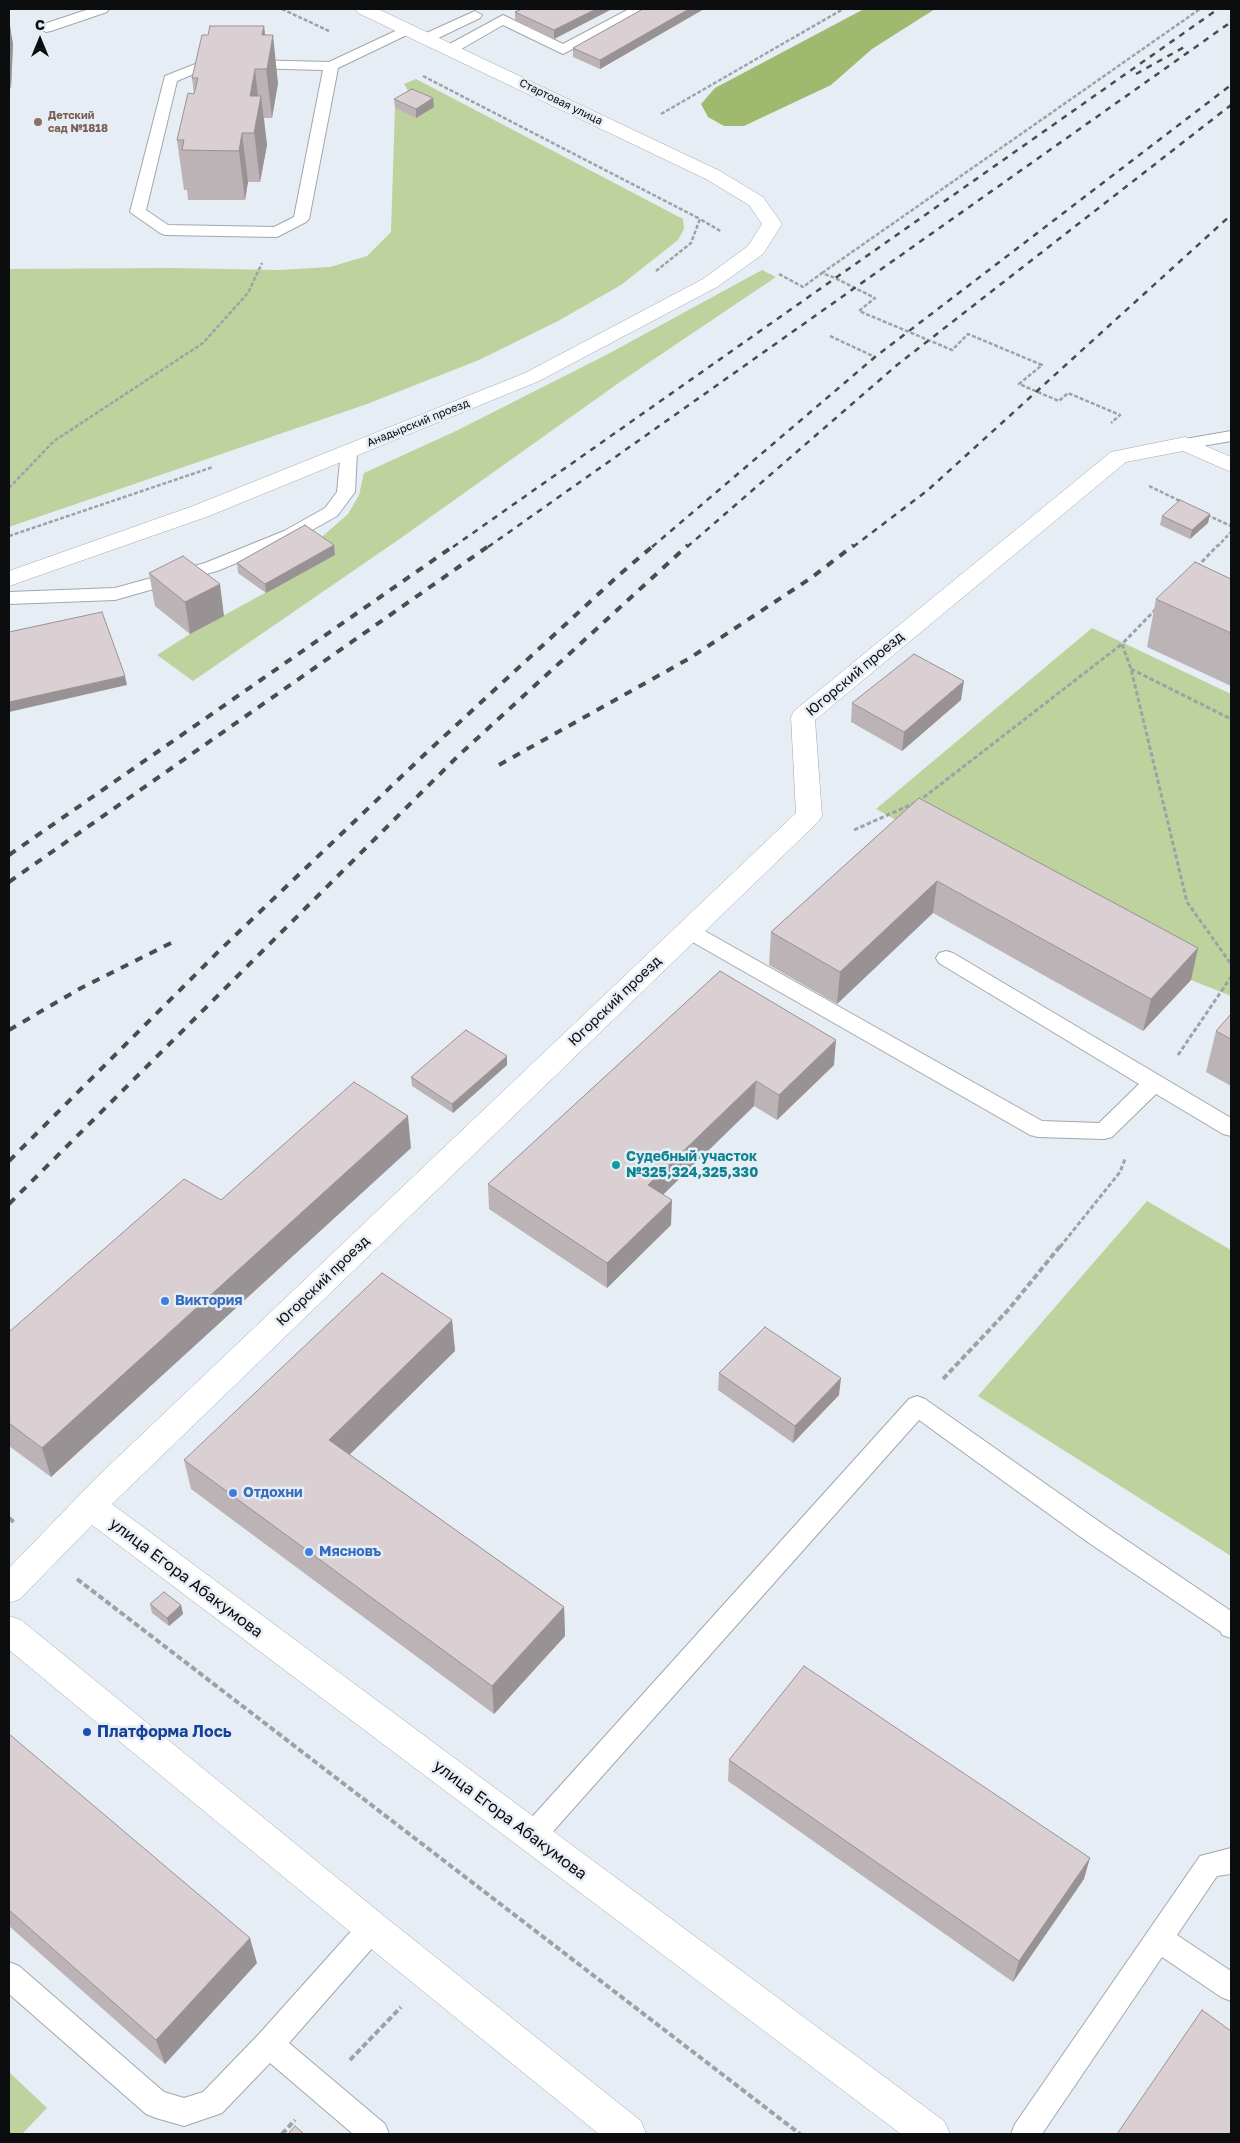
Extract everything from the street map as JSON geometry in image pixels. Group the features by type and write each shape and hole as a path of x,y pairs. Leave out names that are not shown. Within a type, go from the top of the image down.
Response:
{"street":[{"name":"Стартовая улица","path":"364,9 713,175 756,201"},
{"name":"Анадырский проезд","path":"9,579 201,511 532,377 710,283 756,250 772,224 756,201"},
{"path":"1185,444 1231,464"},
{"name":"Югорский проезд","path":"9,1588 90,1506 809,816 802,717 1119,457 1185,444"},
{"name":"улица Егора Абакумова","path":"90,1506 931,2134"},
{"path":"9,1630 372,1928 628,2134"}],"lane":[{"path":"46,28 102,9"},
{"path":"451,49 510,15 563,50 639,9"},
{"path":"427,38 474,15"},
{"path":"331,66 301,218 277,232 165,230 138,212 170,80 208,63 331,66 408,29"},
{"path":"1185,444 1231,436"},
{"path":"9,598 115,594 211,567 290,535 331,512 346,492 349,451"},
{"path":"689,931 1038,1129 1104,1130 1154,1083"},
{"path":"946,958 1231,1128"},
{"path":"532,1836 917,1406 1098,1535 1230,1624 1231,1627"},
{"path":"1025,2134 1209,1865 1231,1862"},
{"path":"9,1976 156,2104 184,2112 212,2103 269,2044 372,1928"},
{"path":"1159,1939 1231,1987"},
{"path":"269,2044 375,2134"}],"path":[{"path":"282,9 366,49 700,219 787,268 778,273 804,287 1200,9"},
{"path":"628,134 843,9"},
{"path":"655,272 691,244 700,219"},
{"path":"9,488 54,441 203,343 248,293 277,232"},
{"path":"822,273 875,298 859,310 952,350 968,334 1042,365 1019,384 1059,401 1068,393 1120,415 1106,427"},
{"path":"830,336 875,357"},
{"path":"9,536 216,466"},
{"path":"1144,483 1188,505"},
{"path":"1205,514 1231,526"},
{"path":"1190,574 1231,532"},
{"path":"854,830 919,801 1122,644 1156,609"},
{"path":"1122,644 1131,669 1187,902 1231,964"},
{"path":"1131,669 1231,719"},
{"path":"1154,1083 1186,1045 1231,977"},
{"path":"917,1406 1010,1309 1120,1172 1127,1154"},
{"path":"9,1518 44,1553 800,2134"}],"green space":[{"path":"864,9 935,9 872,49 831,85 744,126 724,126 708,117 701,104 715,88"},
{"path":"416,79 683,219 684,229 678,240 621,285 558,321 479,360 367,404 9,527 9,269 173,268 279,270 330,267 367,256 391,232 395,108 416,117 412,98 404,84"},
{"path":"762,270 776,277 620,382 401,538 193,681 157,655 190,634 334,555 316,542 348,514 359,495 364,473 456,431 608,354"},
{"path":"1092,628 1231,694 1231,996 1191,980 876,809"},
{"path":"1147,1201 1231,1250 1231,1556 978,1396"},
{"path":"9,2072 47,2108 22,2134 9,2134"}],"building":[{"path":"522,9 596,9 554,30 515,12"},
{"path":"643,9 689,9 600,60 573,48"},
{"path":"210,26 264,26 262,35 273,35 267,69 255,69 250,96 261,96 254,133 242,133 239,151 182,150 184,140 177,140 188,93 194,94 198,78 192,78 202,35 208,35"},
{"path":"412,89 433,98 416,109 394,99"},
{"path":"1180,500 1210,514 1192,530 1162,516"},
{"path":"305,525 334,545 265,584 237,563"},
{"path":"183,556 220,584 185,602 149,573"},
{"path":"1195,562 1231,579 1231,633 1156,599"},
{"path":"102,612 125,676 9,702 9,632"},
{"path":"914,654 964,681 904,732 852,703"},
{"path":"919,798 1198,948 1151,999 937,881 840,972 771,932"},
{"name":"Судебный участок №325,324,325,330","path":"720,971 836,1040 779,1095 756,1081 648,1185 672,1200 607,1263 488,1184"},
{"path":"1231,1014 1231,1039 1216,1031"},
{"path":"466,1030 507,1056 452,1104 411,1077"},
{"name":"Виктория","path":"354,1082 408,1116 42,1448 9,1423 9,1332 184,1179 221,1200"},
{"path":"382,1273 452,1320 329,1440 564,1607 492,1686 184,1460"},
{"path":"765,1327 841,1378 795,1426 719,1373"},
{"path":"164,1592 181,1605 167,1618 150,1604"},
{"path":"804,1666 1090,1858 1019,1961 729,1760"},
{"path":"9,1734 250,1938 156,2040 9,1910"},
{"path":"1202,2010 1231,2031 1231,2134 1117,2134"},
{"path":"295,2126 304,2134 288,2134"}],"railway":[{"path":"453,547 1218,9"},
{"path":"488,547 1231,22"},
{"path":"1136,74 1186,46"},
{"path":"652,547 875,357 1231,85"},
{"path":"687,547 897,365 1231,105"},
{"path":"853,547 928,490 1231,215"},
{"path":"9,855 455,545"},
{"path":"9,882 490,545"},
{"path":"9,1161 221,949 425,754 654,545"},
{"path":"9,1204 458,756 688,545"},
{"path":"499,765 690,658 811,578 854,545"},
{"path":"9,1030 81,988 177,940"}],"place":[{"name":"Детский сад №1818","path":"38,122"},
{"name":"Судебный участок №325,324,325,330","path":"616,1165"},
{"name":"Виктория","path":"165,1301"},
{"name":"Отдохни","path":"233,1493"},
{"name":"Мясновъ","path":"309,1552"},
{"name":"Платформа Лось","path":"87,1732"}]}
